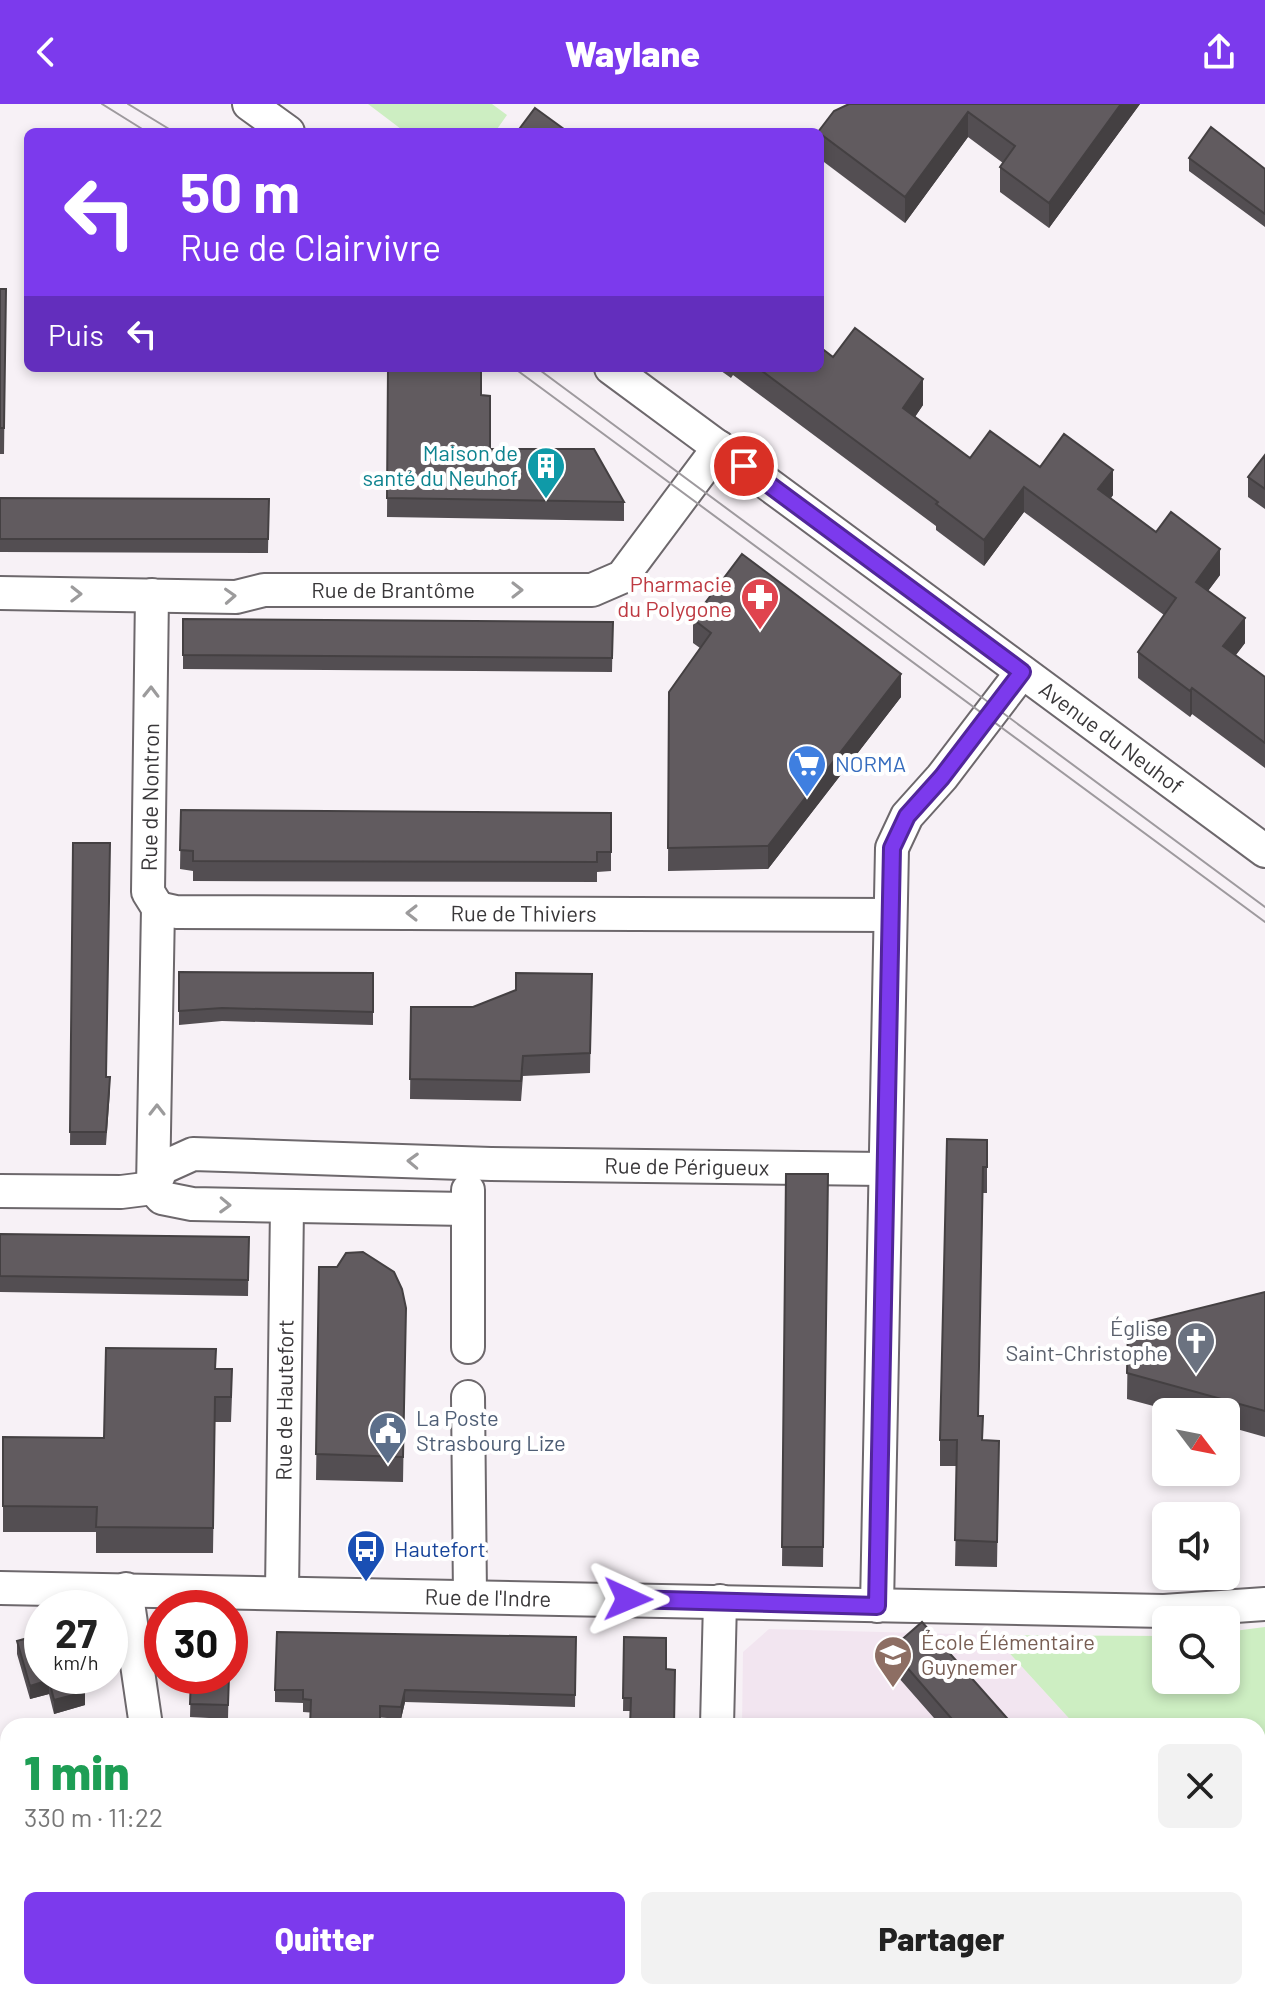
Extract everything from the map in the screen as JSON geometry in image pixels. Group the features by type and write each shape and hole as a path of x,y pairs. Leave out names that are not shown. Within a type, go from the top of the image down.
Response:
{"street":[{"path":"249,104 282,128"},
{"name":"Avenue du Neuhof","path":"616,372 1265,851"},
{"name":"Rue de Brantôme","path":"0,593 236,597 264,590 592,590 622,577 719,447"},
{"name":"Rue de Nontron","path":"152,595 148,892 158,908 157,1130 153,1188"},
{"path":"877,1606 883,1169 892,848 898,831 1022,672"},
{"name":"Rue de Thiviers","path":"158,908 189,912 890,915"},
{"name":"Rue de Périgueux","path":"153,1188 162,1168 193,1154 491,1164 883,1169"},
{"path":"468,1347 468,1191 475,1177 491,1164"},
{"path":"0,1191 121,1192 153,1188 162,1198 175,1202 466,1209"},
{"name":"Rue de Hautefort","path":"282,1592 287,1207"},
{"path":"468,1397 470,1596"},
{"name":"Rue de l'Indre","path":"0,1588 1164,1611 1265,1604"},
{"path":"126,1589 145,1718"},
{"path":"717,1718 720,1601"}],"shaded area":[{"name":"École Élémentaire Guynemer","path":"769,1629 993,1635 1069,1718 742,1718 743,1652"}],"green space":[{"path":"368,104 492,104 507,115 498,128 400,128"},
{"path":"1265,1627 1265,1718 1069,1718 993,1635 1152,1636 1152,1694 1240,1694 1240,1630"}],"building":[{"path":"849,104 1121,104 1049,203 1000,167 1015,146 968,112 905,197 824,136 824,128 821,128 834,111"},
{"path":"535,108 562,128 520,128"},
{"path":"1211,127 1265,169 1265,214 1189,158"},
{"path":"0,289 6,289 4,428 0,428"},
{"path":"855,328 923,379 903,408 970,458 990,431 1040,467 1064,434 1113,470 1098,489 1156,532 1171,512 1220,549 1196,582 1245,618 1223,646 1265,677 1265,743 1138,652 1176,598 1024,487 984,540 763,372 824,372 824,350 833,357"},
{"path":"388,372 481,372 481,395 490,396 490,449 594,449 624,502 387,498"},
{"path":"1265,455 1265,489 1248,477"},
{"path":"0,498 269,499 268,539 0,539"},
{"path":"742,554 901,674 768,846 668,848 669,692 711,633 693,619"},
{"path":"183,619 613,622 612,658 183,655"},
{"path":"181,810 611,813 611,852 597,852 597,862 193,861 193,851 180,850"},
{"path":"73,843 110,843 106,1077 110,1077 106,1132 70,1132"},
{"path":"179,972 373,973 373,1012 222,1008 179,1011"},
{"path":"516,973 592,974 590,1053 523,1056 521,1081 410,1079 411,1007 473,1007 516,990"},
{"path":"947,1139 987,1140 987,1167 983,1167 978,1416 983,1416 982,1440 999,1441 997,1542 955,1540 957,1440 940,1440"},
{"path":"786,1174 828,1174 823,1547 782,1547"},
{"path":"0,1234 249,1237 248,1280 0,1276"},
{"path":"363,1252 394,1272 406,1308 403,1457 316,1454 319,1267 337,1267 346,1253"},
{"name":"Église Saint-Christophe","path":"1265,1292 1265,1411 1240,1404 1240,1398 1218,1398 1127,1373 1128,1326"},
{"path":"106,1348 216,1349 215,1369 232,1369 231,1397 215,1397 213,1528 96,1527 97,1507 3,1506 3,1437 104,1438"},
{"path":"922,1622 1007,1718 951,1718 891,1649"},
{"path":"277,1632 576,1637 575,1695 405,1690 401,1707 380,1706 380,1718 310,1718 311,1700 303,1699 303,1690 275,1690"},
{"path":"624,1637 666,1638 666,1669 675,1670 674,1718 630,1718 631,1698 623,1698"},
{"path":"24,1639 24,1665 17,1641"},
{"path":"52,1694 77,1694 54,1700"},
{"path":"190,1694 228,1694 228,1705 190,1704"}],"tram line":[{"path":"102,104 141,128"},
{"path":"128,104 167,128"},
{"path":"519,372 1265,922"},
{"path":"542,372 1265,907"}],"place":[{"name":"Maison de santé du Neuhof","path":"546,500"},
{"name":"Pharmacie du Polygone","path":"760,631"},
{"name":"NORMA","path":"807,798"},
{"name":"Église Saint-Christophe","path":"1196,1375"},
{"name":"La Poste Strasbourg Lize","path":"388,1465"},
{"name":"Hautefort","path":"366,1583"},
{"name":"École Élémentaire Guynemer","path":"893,1689"}],"route":[{"path":"628,1599 877,1606 883,1169 892,848 907,816 942,777 1022,672 744,466"}]}
